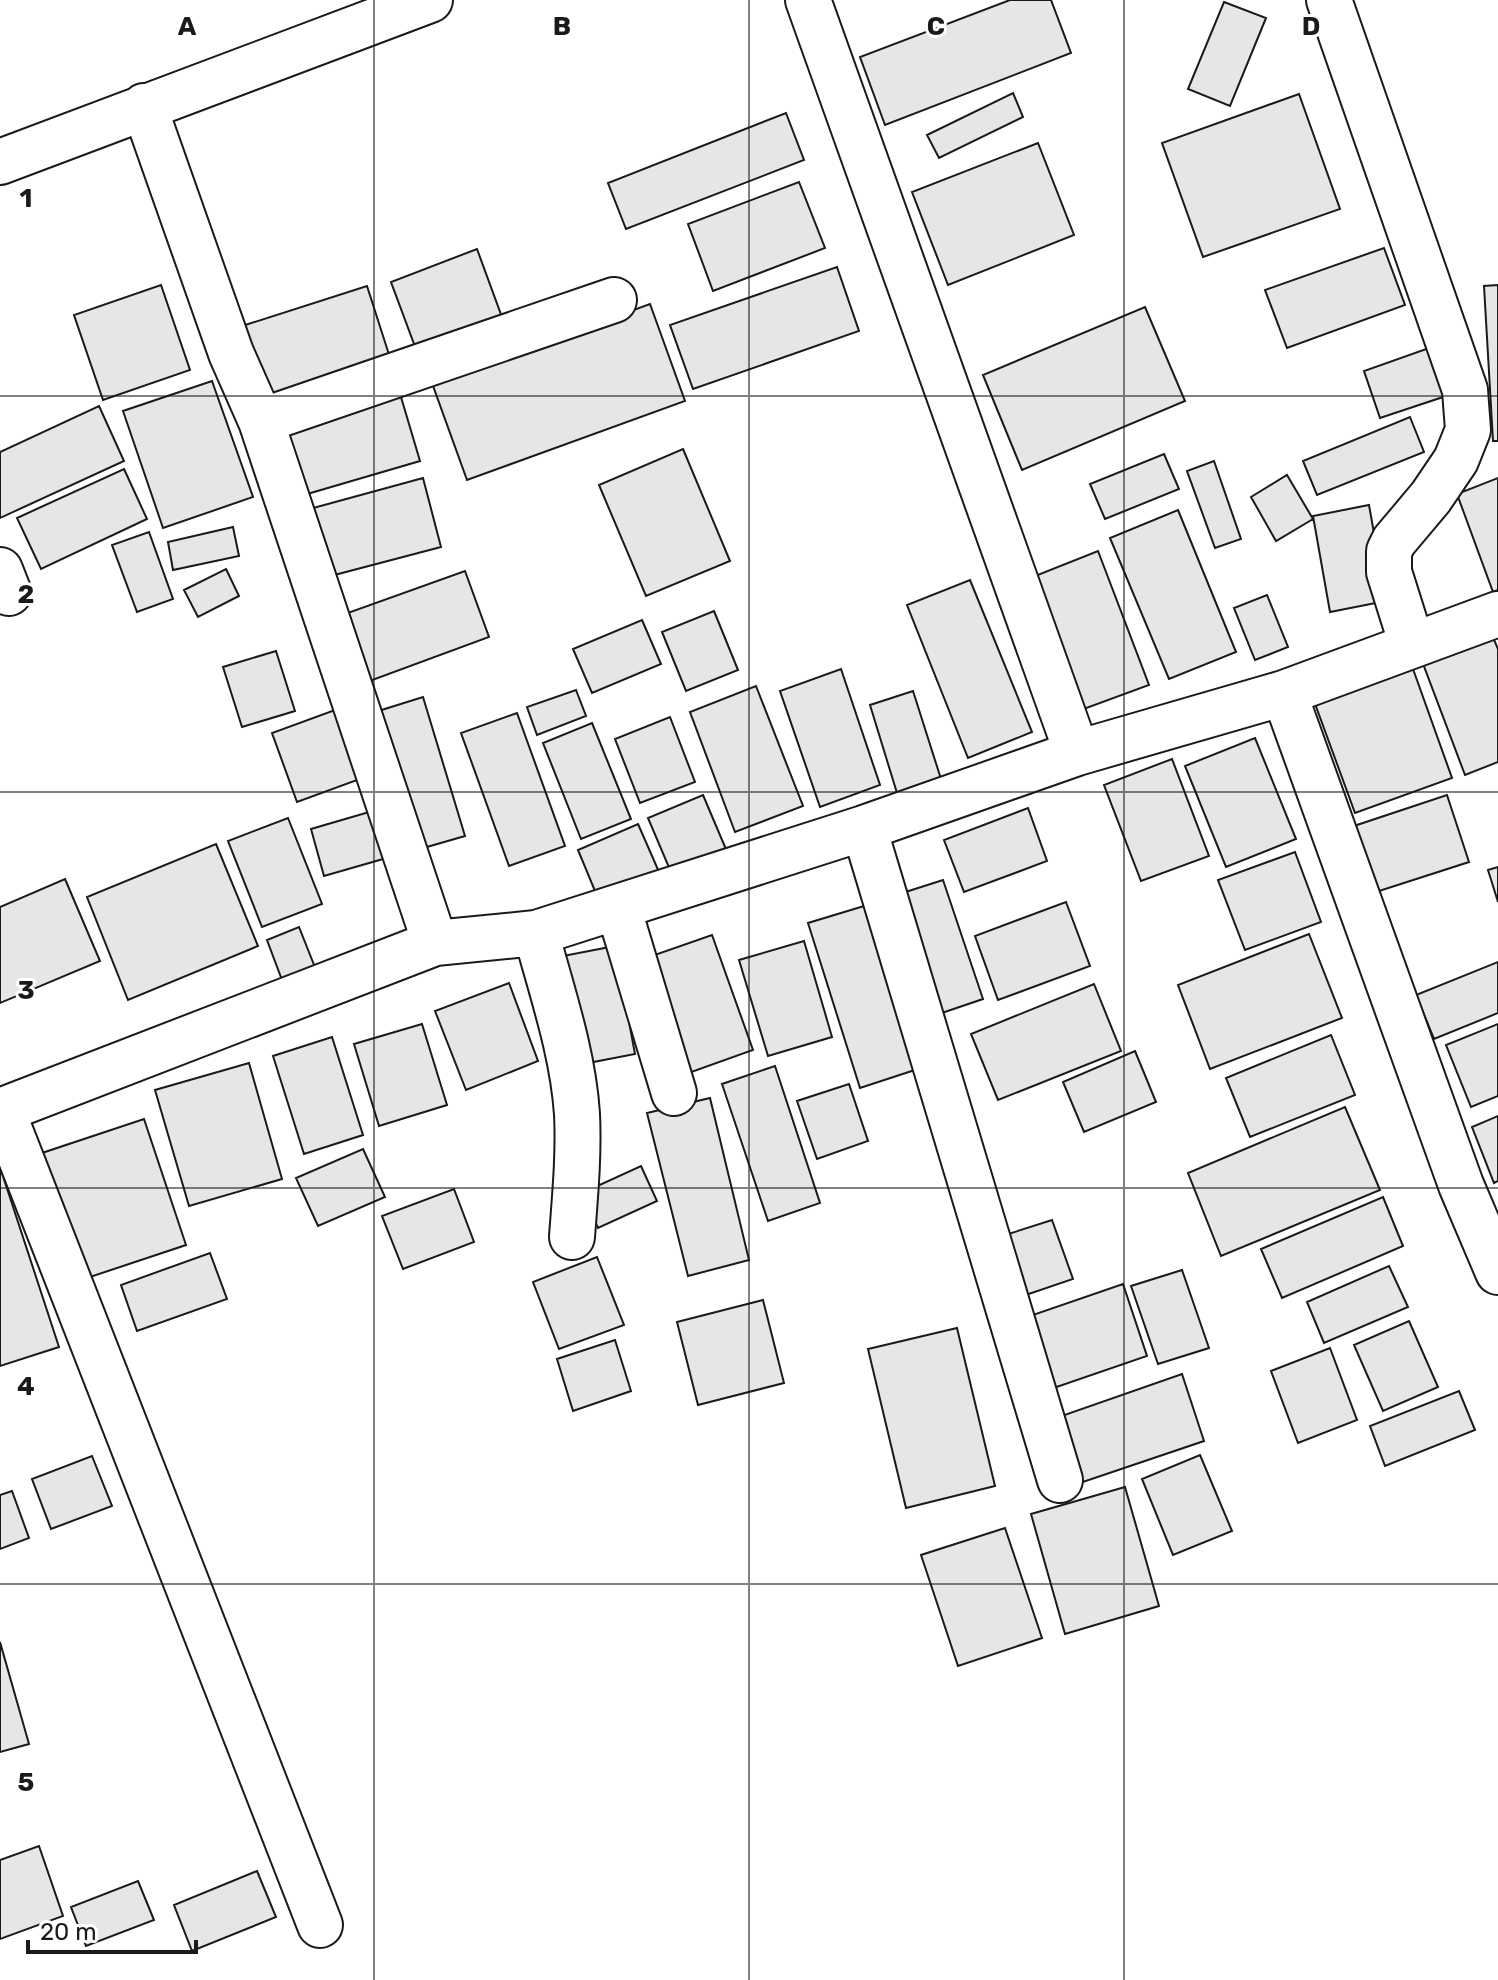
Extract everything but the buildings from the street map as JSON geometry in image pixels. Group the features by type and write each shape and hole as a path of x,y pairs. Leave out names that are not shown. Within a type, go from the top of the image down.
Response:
{"street":[{"path":"0,162 430,0"},
{"path":"808,0 1077,753"},
{"path":"1329,0 1465,390 1468,430 1456,460 1389,551 1389,572 1412,645"},
{"path":"144,106 231,353 261,421 435,943"},
{"path":"261,421 614,300"},
{"path":"320,1925 1,1110 435,943 536,933 864,828 1077,753 1284,693 1498,614"},
{"path":"1284,693 1461,1185 1498,1272"},
{"path":"864,828 1060,1480"},
{"path":"618,907 674,1093"},
{"path":"536,933 571,1066 577,1113 577,1181 572,1237"}]}
